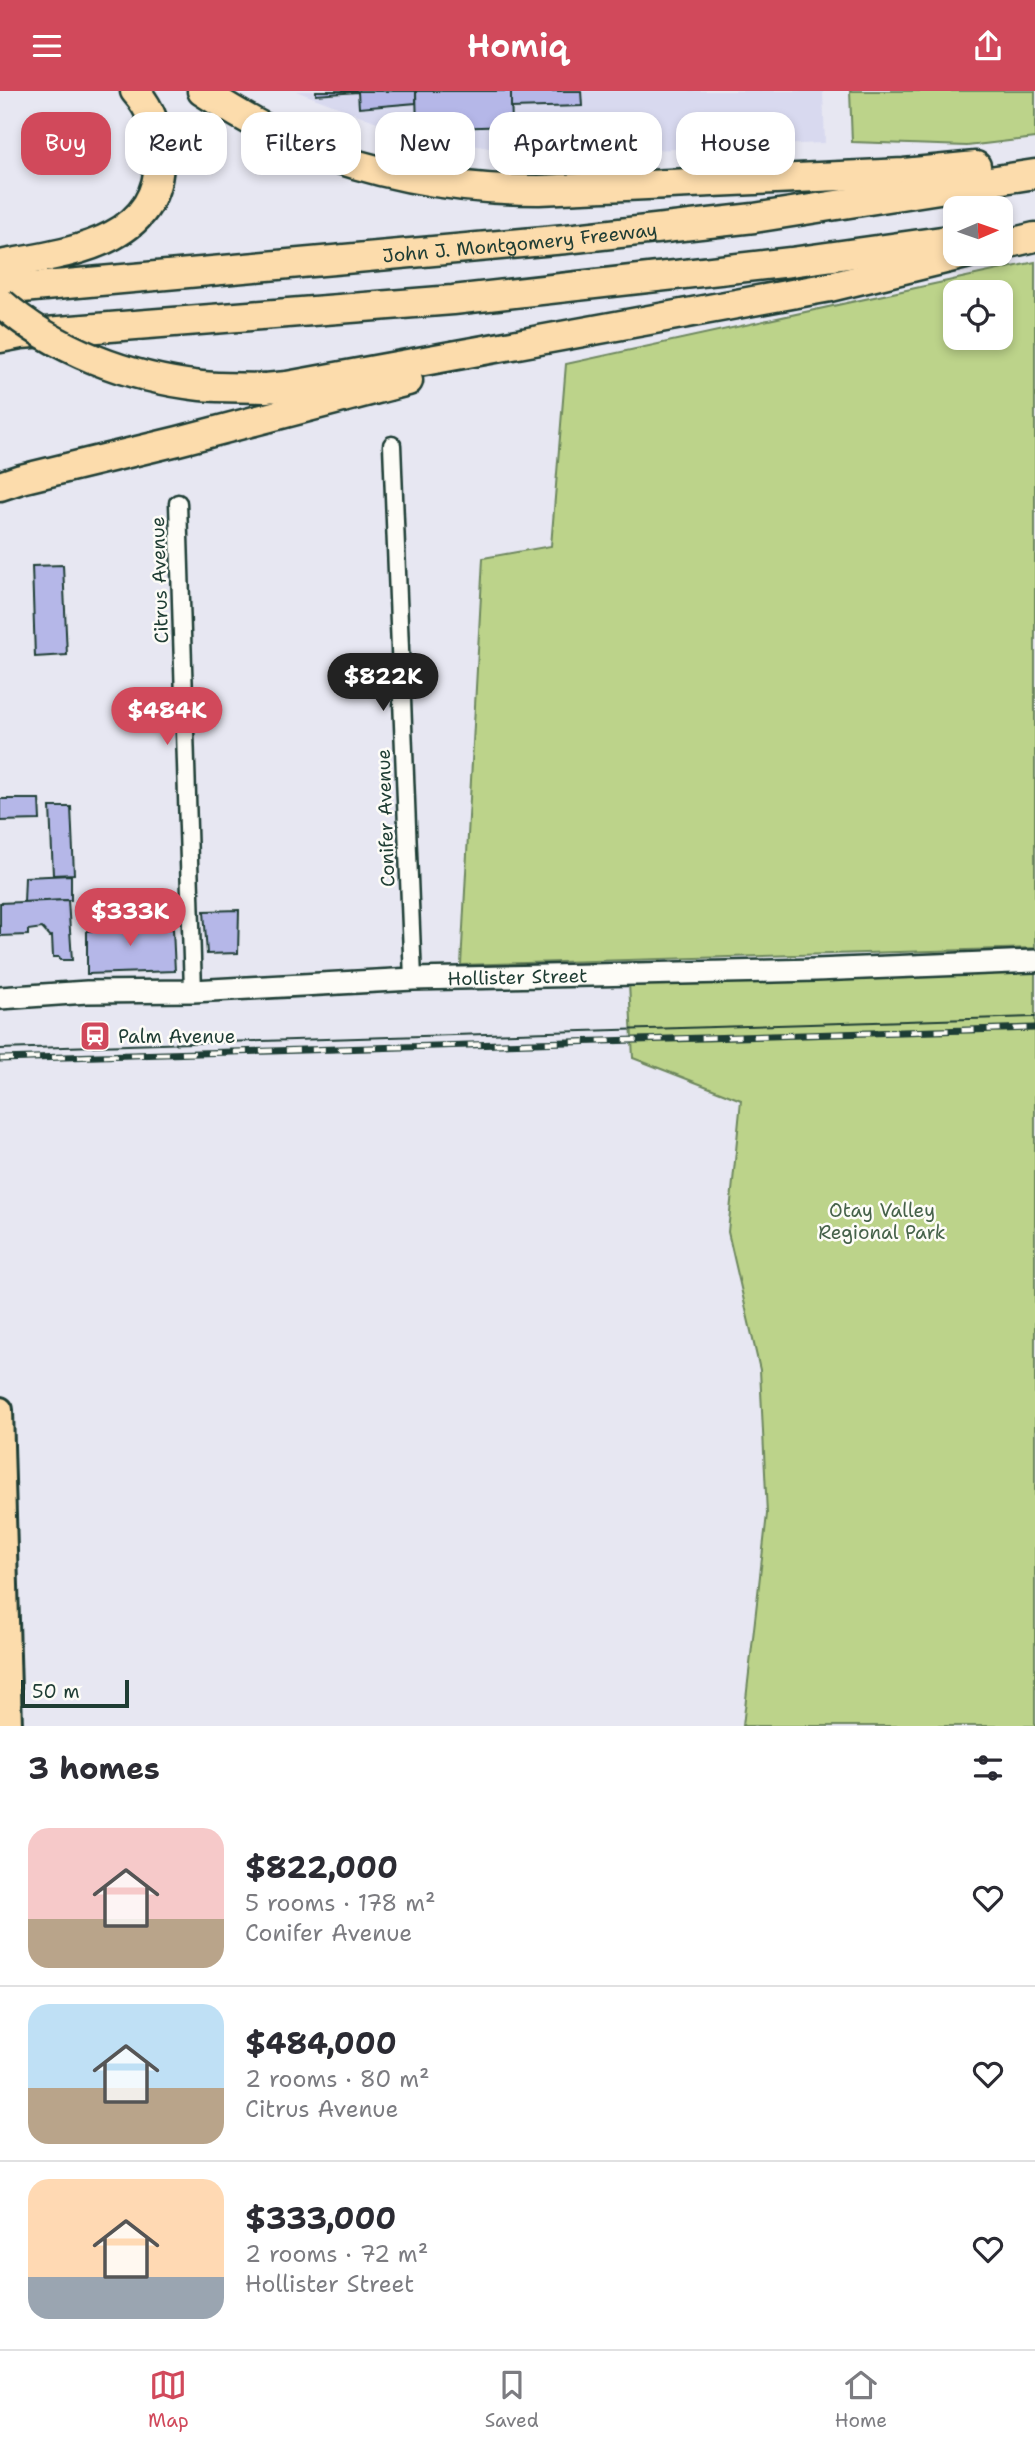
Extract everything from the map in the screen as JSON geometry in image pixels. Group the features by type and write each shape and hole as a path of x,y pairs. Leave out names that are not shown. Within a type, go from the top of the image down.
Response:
{"highway":[{"path":"0,265 100,243 126,229 142,212 153,194 160,167 158,131 146,102 135,91"},
{"path":"202,91 236,112 303,146 350,162 450,185 495,190 552,190 904,173 1035,158"},
{"name":"John J. Montgomery Freeway","path":"0,290 566,239 754,218 1035,173"},
{"path":"1013,231 1035,228"},
{"path":"1013,242 1035,237"},
{"path":"0,338 453,299 791,262 943,241"},
{"path":"0,302 37,330 115,367 157,379 189,384 265,388 830,286 943,259"},
{"path":"0,487 21,479 425,377 463,353"}],"main road":[{"name":"Hollister Street","path":"0,998 413,979 816,970 1035,961"},
{"path":"0,1411 9,1726"}],"street":[{"name":"Conifer Avenue","path":"391,445 413,979"},
{"name":"Citrus Avenue","path":"178,503 193,991"}],"shaded area":[{"path":"296,91 823,91 825,143 795,144 795,112 676,112 676,149 662,150 662,112 489,112 489,148 475,145 475,112 375,112 375,121 361,116 361,112 351,112"}],"green space":[{"path":"850,91 1035,91 1035,138 967,146 852,142"},
{"path":"1035,262 1035,948 461,965 483,558 551,546 566,364 943,282 943,350 1013,350 1013,280 952,280"},
{"name":"Otay Valley Regional Park","path":"1035,970 1035,1726 743,1726 767,1514 760,1370 728,1232 741,1100 633,1058 629,983"}],"building":[{"path":"316,91 416,91 416,103 359,108 358,92 316,95"},
{"path":"416,91 511,91 512,112 489,112 489,127 475,127 475,112 417,112"},
{"path":"511,91 581,91 582,106 511,108"},
{"path":"63,565 67,655 35,657 32,566"},
{"path":"0,799 39,799 40,820 0,821"},
{"path":"50,807 71,807 74,874 53,875"},
{"path":"71,875 71,900 24,902 25,877"},
{"path":"68,900 72,960 53,957 52,936 42,928 28,930 28,935 0,936 0,903"},
{"path":"127,901 127,930 144,929 144,922 164,922 164,928 173,929 175,971 87,974 87,931 116,930 115,902"},
{"path":"239,910 238,953 207,954 204,911"}],"tram line":[{"path":"0,1049 1035,1017"}],"railway":[{"path":"0,1059 1035,1028"}],"place":[{"name":"Palm Avenue","path":"95,1036"}]}
